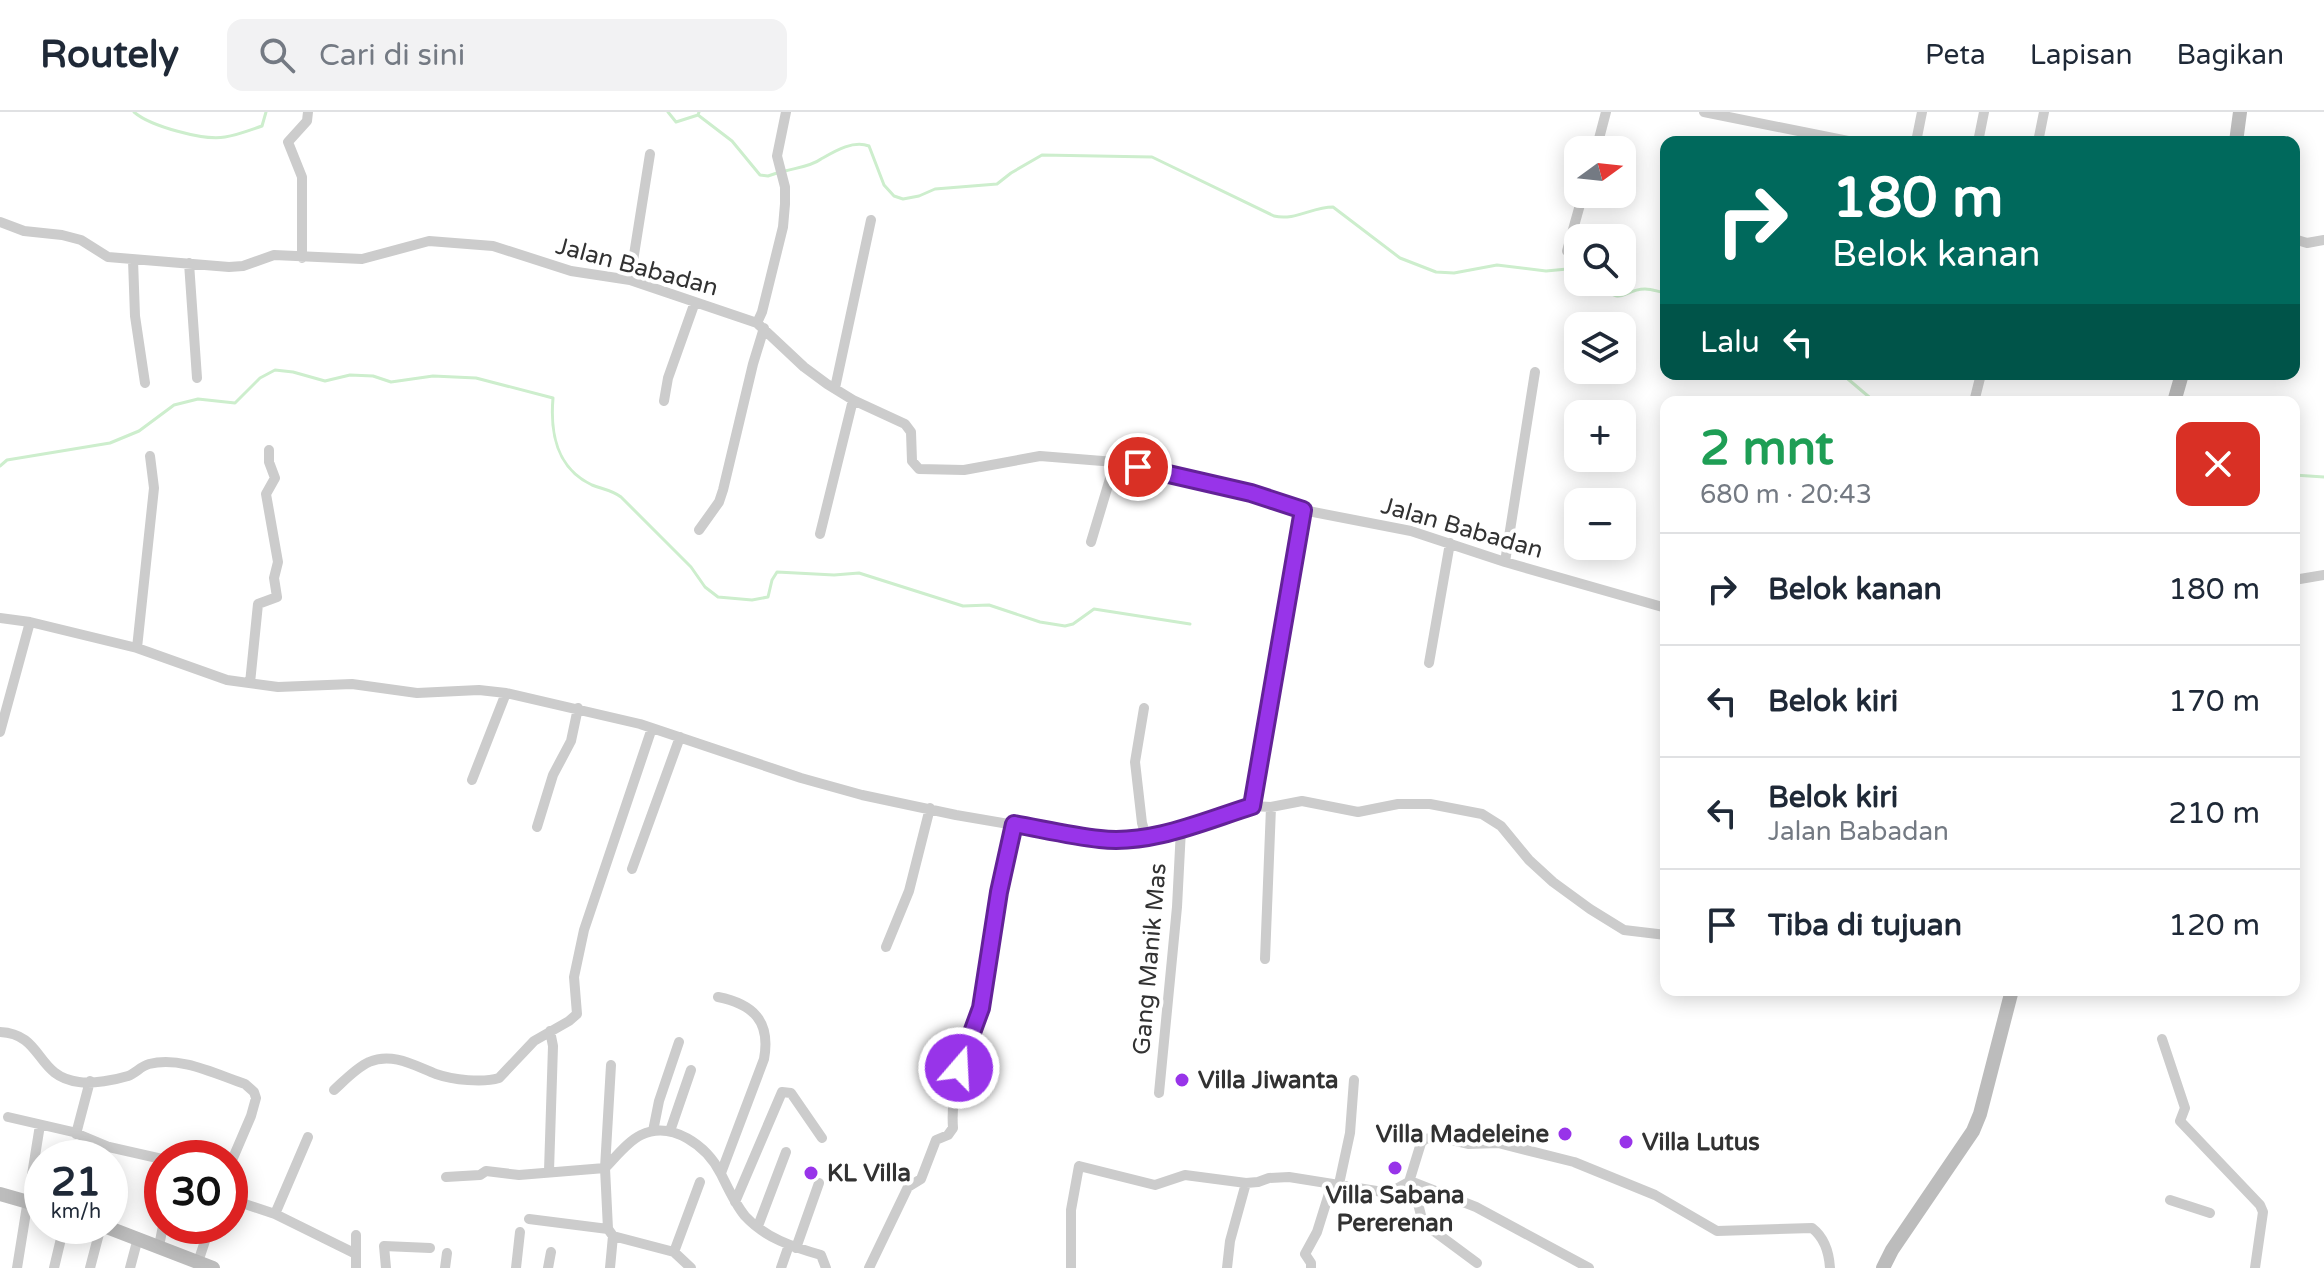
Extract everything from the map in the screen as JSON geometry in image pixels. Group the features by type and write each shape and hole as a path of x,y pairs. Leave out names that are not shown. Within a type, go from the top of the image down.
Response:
{"main road":[{"path":"2237,136 2240,112"},
{"path":"1883,1268 1973,1131 2010,996"},
{"path":"0,1194 24,1201"},
{"path":"128,1235 208,1266"}],"street":[{"path":"302,258 302,177 288,142 307,121 308,112"},
{"path":"699,530 719,502 723,490 783,227 785,187 777,156 786,112"},
{"path":"1600,136 1606,112"},
{"path":"1704,112 1823,136"},
{"path":"1917,136 1922,112"},
{"path":"1979,136 1984,112"},
{"path":"2039,136 2044,112"},
{"path":"630,280 650,154"},
{"path":"835,388 871,220"},
{"name":"Jalan Babadan","path":"0,222 24,231 81,240 108,257 229,267 243,266 274,255 362,259 429,241 493,246 571,271 630,280 761,325 804,367 853,400 905,424 912,437 914,466 924,470 964,470 1040,456 1115,462 1251,493 1303,510 1374,522 1660,606"},
{"path":"2300,241 2324,240"},
{"path":"133,260 137,339 145,383"},
{"path":"189,263 197,378"},
{"path":"664,401 668,378 695,302"},
{"path":"1505,562 1535,372"},
{"path":"820,534 853,400"},
{"path":"250,683 258,604 277,597 274,578 278,562 266,494 275,478 269,462 269,450"},
{"path":"137,648 154,488 150,456"},
{"path":"1091,542 1115,462"},
{"path":"1252,806 1303,510"},
{"path":"1429,663 1450,543"},
{"path":"2300,579 2324,575"},
{"path":"0,618 30,622 137,648 211,676 250,683 310,687 352,684 417,693 479,690 506,693 652,728 862,795 1102,840 1149,836 1181,829 1252,806 1271,807 1302,801 1358,812 1398,804 1430,804 1482,814 1501,826 1529,860 1553,882 1590,909 1624,930 1660,934"},
{"path":"0,732 30,622"},
{"path":"472,780 506,693"},
{"path":"537,827 553,775 571,741 578,708"},
{"path":"1144,708 1135,762 1142,823 1149,836"},
{"path":"334,1090 369,1063 384,1058 449,1076 499,1078 534,1041 577,1014 574,977 578,952 652,728"},
{"path":"632,869 680,737"},
{"path":"1265,959 1271,807"},
{"path":"886,947 909,891 930,808"},
{"path":"869,1268 908,1187 921,1179 940,1136 948,1135 953,1128 952,1109 959,1068 981,1008 999,892 1014,824"},
{"name":"Gang Manik Mas","path":"1159,1093 1177,907 1181,829"},
{"path":"718,997 748,1006 762,1025 767,1045 721,1173"},
{"path":"549,1171 553,1046 550,1031"},
{"path":"0,1032 16,1033 26,1038 46,1067 57,1076 78,1082 127,1076 151,1063 175,1061 245,1084 256,1098 240,1140"},
{"path":"2162,1039 2185,1108 2180,1121 2260,1205 2263,1212 2255,1268"},
{"path":"653,1131 659,1101 679,1042"},
{"path":"610,1268 611,1233 605,1168 611,1065"},
{"path":"670,1131 691,1070"},
{"path":"1311,1268 1305,1254 1336,1184 1350,1133 1354,1080"},
{"path":"76,1134 90,1081"},
{"path":"735,1202 782,1092 791,1093 822,1138"},
{"path":"8,1117 144,1155"},
{"path":"39,1140 40,1125"},
{"path":"446,1177 480,1175 486,1171 519,1175 605,1168 639,1136 653,1131 670,1131 701,1148 721,1173 746,1217 793,1246 821,1255 826,1268"},
{"path":"275,1214 308,1137"},
{"path":"1477,1263 1423,1223 1412,1183 1421,1143 1425,1139 1443,1137 1468,1144 1498,1143 1574,1162 1655,1195 1717,1231 1812,1228 1820,1234 1829,1255 1830,1268"},
{"path":"758,1226 786,1152"},
{"path":"1071,1268 1070,1222 1079,1166 1155,1185 1185,1175 1246,1183 1279,1177 1389,1193 1412,1183 1476,1207 1589,1268"},
{"path":"674,1252 700,1182"},
{"path":"781,1268 819,1183"},
{"path":"1227,1268 1230,1241 1246,1183"},
{"path":"2170,1200 2210,1213"},
{"path":"248,1205 275,1214 356,1254"},
{"path":"529,1219 611,1233 674,1252 691,1268"},
{"path":"516,1268 520,1232"},
{"path":"356,1235 356,1268"},
{"path":"130,1268 138,1238"},
{"path":"17,1268 24,1243"},
{"path":"54,1268 60,1244"},
{"path":"90,1268 97,1244"},
{"path":"208,1266 209,1244"},
{"path":"386,1268 384,1246 430,1248"},
{"path":"548,1268 551,1252"},
{"path":"172,1268 177,1253"},
{"path":"445,1268 447,1253"}],"waterway":[{"path":"134,112 164,127 216,138 262,126 266,112"},
{"path":"668,112 676,122 699,112"},
{"path":"698,115 732,141 760,175 777,173"},
{"path":"785,171 813,163 844,147 857,144 869,146 884,185 894,196 903,199 935,189 997,184 1042,155 1152,157 1274,216 1289,217 1333,207 1400,258 1436,272 1454,273 1497,265 1546,271 1564,269"},
{"path":"1636,290 1660,292"},
{"path":"0,466 7,460 110,443 139,431 174,405 198,399 235,403 260,378 275,370 325,381 350,375 373,376 391,382 433,376 476,378 553,398 555,436 570,469 592,485 621,497 718,597 752,600 768,597 777,572 859,573 963,606 989,605 1040,622 1065,626 1094,609 1190,624"},
{"path":"1849,380 1868,396"},
{"path":"2300,475 2324,477"}],"place":[{"name":"Villa Jiwanta","path":"1182,1080"},
{"name":"Villa Madeleine","path":"1565,1134"},
{"name":"Villa Lutus","path":"1626,1142"},
{"name":"Villa Sabana Pererenan","path":"1395,1168"},
{"name":"KL Villa","path":"811,1173"}],"route":[{"path":"959,1068 981,1008 999,892 1014,824 1102,840 1125,839 1158,835 1252,806 1303,510 1251,493 1138,467"}]}
